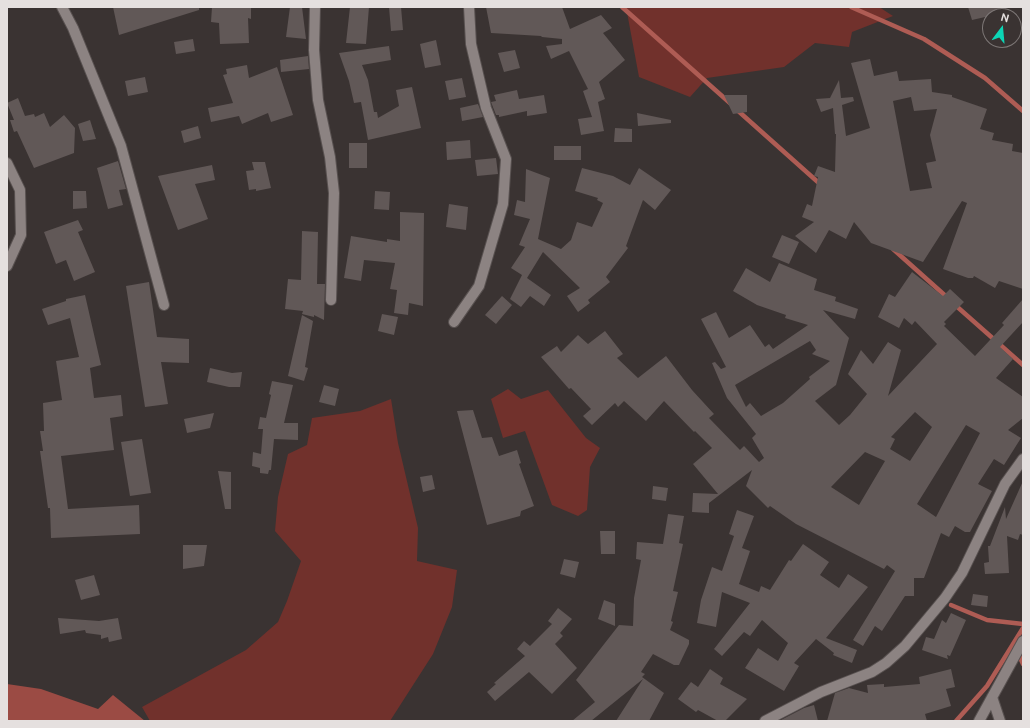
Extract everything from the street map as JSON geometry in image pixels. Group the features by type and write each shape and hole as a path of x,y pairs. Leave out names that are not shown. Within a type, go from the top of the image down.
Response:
{"street":[{"path":"62,7 73,28 121,146 164,305"},
{"path":"315,7 314,50 318,100 330,157 334,193 331,300"},
{"path":"454,322 479,286 503,204 506,159 486,108 471,44 469,7"},
{"path":"7,163 20,190 21,235 7,266"},
{"path":"765,721 822,692 872,672 886,663 905,646 945,598 962,572 1005,484 1023,459"},
{"path":"979,721 1023,641"},
{"path":"992,698 1000,721"}],"shaded area":[{"path":"626,7 879,7 893,16 852,32 849,47 815,43 784,67 707,78 690,97 639,77"},
{"path":"508,389 521,399 548,390 586,438 600,448 590,467 587,510 578,516 552,505 525,431 503,438 491,399"},
{"path":"391,399 398,443 418,528 417,561 457,570 452,607 433,654 390,721 150,721 142,707 246,650 278,622 301,561 275,531 278,497 288,454 307,445 312,418 360,411"},
{"path":"7,684 41,689 98,709 113,695 145,721 7,721"}],"building":[{"path":"113,7 199,7 199,10 119,35"},
{"path":"212,7 251,7 251,19 248,18 249,43 220,44 219,23 211,22"},
{"path":"290,7 302,7 306,39 286,37"},
{"path":"350,7 369,7 366,44 346,43"},
{"path":"389,7 401,7 403,30 391,31"},
{"path":"486,7 562,7 570,29 601,15 612,28 603,33 625,60 599,82 605,99 598,102 604,131 581,135 578,119 592,117 583,91 588,89 569,51 551,59 546,46 562,44 562,39 541,36 491,33"},
{"path":"968,7 1006,7 982,8 982,18 972,20"},
{"path":"193,39 195,51 176,54 174,42"},
{"path":"436,40 441,65 425,68 420,44"},
{"path":"389,46 391,60 362,65 368,80 374,112 377,112 378,118 399,106 396,90 412,87 421,128 368,140 361,102 354,103 349,81 339,53"},
{"path":"515,50 520,68 504,72 498,53"},
{"path":"308,56 309,69 281,72 280,60"},
{"path":"870,59 874,76 897,71 899,81 931,79 932,92 952,95 952,97 987,109 980,129 994,133 992,140 1013,144 1012,151 1023,153 1023,289 999,281 995,288 974,276 973,278 968,278 943,269 967,203 962,201 923,262 871,243 854,222 846,239 829,230 816,253 795,236 814,222 802,217 807,204 812,206 818,177 814,176 818,166 835,172 836,134 833,108 821,112 816,99 830,98 839,80 841,98 853,97 854,101 842,105 846,136 870,128 851,63","holes":["911,97 914,111 937,109 930,135 936,161 926,163 932,188 910,191 893,101"]},
{"path":"247,65 249,78 277,67 293,115 271,122 268,113 242,124 239,116 211,122 208,108 233,103 223,75 227,74 226,69"},
{"path":"145,77 148,92 128,96 125,81"},
{"path":"462,78 466,97 449,100 445,81"},
{"path":"517,90 519,99 544,95 547,113 527,116 527,111 499,117 499,115 496,115 491,102 496,101 494,95"},
{"path":"724,95 747,95 747,112 733,114"},
{"path":"18,98 25,116 34,114 35,117 44,113 50,127 64,115 75,128 74,153 34,168 17,131 14,132 10,120 14,120 7,103"},
{"path":"478,104 483,117 462,121 460,108"},
{"path":"637,113 671,120 671,123 638,126"},
{"path":"90,120 96,139 83,141 78,124"},
{"path":"198,126 201,138 184,143 181,131"},
{"path":"615,128 632,129 632,142 614,142"},
{"path":"470,140 471,158 447,160 446,142"},
{"path":"349,143 367,143 367,168 349,168"},
{"path":"554,146 581,146 581,160 554,160"},
{"path":"496,158 498,174 477,176 475,160"},
{"path":"118,161 126,189 119,190 123,205 108,209 97,168"},
{"path":"252,162 265,162 271,188 256,191 256,189 249,190 246,171 254,170"},
{"path":"212,165 215,180 195,184 208,219 178,230 158,176"},
{"path":"582,168 613,176 630,185 639,168 671,190 655,210 643,200 626,246 628,248 606,277 610,282 588,300 590,303 578,312 567,296 580,288 543,252 527,278 551,295 544,306 530,296 521,307 510,299 522,275 511,268 525,247 519,245 530,219 514,215 517,200 525,202 526,169 550,178 538,239 561,249 571,240 577,222 592,227 603,203 597,200 598,198 575,191"},
{"path":"73,191 86,191 87,208 73,209"},
{"path":"375,191 390,192 389,210 374,209"},
{"path":"449,204 468,207 466,230 446,227"},
{"path":"400,212 424,213 423,306 409,303 408,315 394,313 397,290 390,289 395,263 364,260 361,281 344,278 351,236 387,242 387,239 400,241"},
{"path":"78,220 83,230 78,232 95,272 74,281 66,260 56,264 44,232"},
{"path":"302,231 318,232 317,284 325,284 324,320 314,315 314,317 302,314 303,311 285,309 288,279 301,280"},
{"path":"782,235 799,242 789,264 772,257"},
{"path":"779,263 817,279 814,290 836,297 835,301 858,309 855,319 823,310 849,338 836,385 815,401 839,425 850,415 867,394 848,374 861,350 873,364 888,342 901,350 888,396 937,344 915,321 912,325 904,318 899,328 878,317 889,294 895,297 912,272 943,296 950,289 964,302 944,322 946,324 944,326 975,356 1004,325 1002,323 1023,299 1023,322 1000,347 1013,359 996,378 1023,397 1023,418 1008,430 1021,438 1004,465 994,459 978,484 992,491 970,532 965,532 955,526 949,537 941,533 924,578 914,578 914,596 905,596 882,631 875,626 863,646 853,640 895,571 887,565 884,569 796,524 770,506 768,508 746,486 752,470 709,503 709,513 692,512 693,493 718,494 693,464 712,448 664,401 646,421 624,401 618,407 615,403 592,425 583,416 591,409 571,388 569,389 541,357 557,346 561,352 578,335 588,344 605,331 623,354 617,358 638,378 666,356 692,390 714,414 709,418 740,450 744,446 759,462 764,458 752,438 756,434 727,398 712,363 715,362 721,369 726,367 701,319 716,312 729,338 750,325 765,347 769,344 773,349 808,325 785,318 786,315 757,305 733,291 746,268 770,282","holes":["810,341 816,350 812,354 830,361 809,377 810,379 783,403 761,416 750,403 746,407 735,385","915,412 932,427 910,461 890,449 895,439 891,437","966,425 980,433 936,517 917,504","865,452 885,461 859,505 831,487"]},
{"path":"149,282 157,337 189,339 189,363 161,362 168,404 145,407 126,286"},
{"path":"85,295 101,365 90,368 94,398 121,395 123,416 110,418 114,450 61,456 68,509 139,505 140,534 51,538 50,508 48,508 40,451 43,451 40,431 44,431 43,403 62,400 56,361 79,357 70,318 48,325 42,309 66,301 66,299"},
{"path":"502,296 512,305 496,324 485,315"},
{"path":"382,314 398,317 394,335 378,331"},
{"path":"302,315 313,321 305,367 308,368 304,381 288,376"},
{"path":"210,368 232,373 242,372 240,387 229,387 207,382"},
{"path":"272,381 293,385 284,423 298,423 298,440 274,439 271,470 269,470 268,474 260,473 260,468 252,466 253,452 261,454 263,429 258,429 260,417 266,418 271,395 269,394"},
{"path":"324,385 339,389 335,406 319,402"},
{"path":"473,410 482,438 492,437 499,456 517,450 521,463 519,464 534,506 521,511 520,516 487,525 457,411"},
{"path":"214,413 210,428 187,433 184,419"},
{"path":"142,439 151,493 130,496 121,442"},
{"path":"218,471 231,472 231,509 225,509"},
{"path":"432,475 435,489 423,492 420,477"},
{"path":"1023,481 1023,535 1020,534 1018,540 1007,536 1009,573 985,574 984,563 989,562 988,546 990,546 1005,507 1006,519"},
{"path":"653,486 668,488 666,501 652,499"},
{"path":"737,510 754,516 742,548 750,551 739,584 759,592 761,586 770,590 789,560 791,561 803,544 829,562 820,575 839,588 848,574 868,587 826,638 857,650 852,663 833,655 834,653 816,639 794,663 799,666 784,691 745,668 758,648 778,661 788,643 762,620 750,636 744,632 722,656 714,649 750,603 722,592 716,627 697,623 701,600 712,567 722,571 734,536 729,534"},
{"path":"668,514 684,516 679,543 683,544 673,591 678,592 671,621 673,622 670,630 689,640 689,644 679,665 674,665 653,654 641,672 645,674 642,677 664,693 649,721 616,721 643,679 591,721 572,721 595,702 576,680 619,625 633,626 634,598 641,560 636,559 637,542 663,544"},
{"path":"600,531 615,531 615,554 601,554"},
{"path":"183,545 207,545 204,566 183,569"},
{"path":"564,559 579,562 575,578 560,574"},
{"path":"94,575 100,595 81,600 75,580"},
{"path":"973,594 988,596 987,607 971,605"},
{"path":"604,600 615,604 615,626 598,619"},
{"path":"558,608 572,619 560,633 563,636 555,644 577,668 552,694 529,672 495,701 487,692 496,684 494,683 525,656 517,649 524,641 530,646 552,624 548,621"},
{"path":"951,613 966,620 950,656 947,655 948,659 922,650 926,637 934,639 942,620 946,623"},
{"path":"58,618 99,621 118,618 122,639 109,642 108,637 101,639 101,635 86,633 85,630 60,634"},
{"path":"710,669 723,678 720,684 747,699 725,721 718,721 698,710 696,712 678,699 691,682 698,687"},
{"path":"951,669 955,687 946,689 951,706 925,714 927,721 827,721 835,693 849,688 868,693 867,685 884,684 884,687 920,684 919,677"},
{"path":"814,705 818,721 779,721 804,708"}],"waterway":[{"path":"622,7 731,104"},
{"path":"851,7 924,39 985,78 1023,111"},
{"path":"736,109 820,184"},
{"path":"893,249 949,299"},
{"path":"954,304 1023,365"},
{"path":"951,605 987,620 1023,624"},
{"path":"956,721 987,686 1023,628"},
{"path":"1018,653 1023,664"}]}
